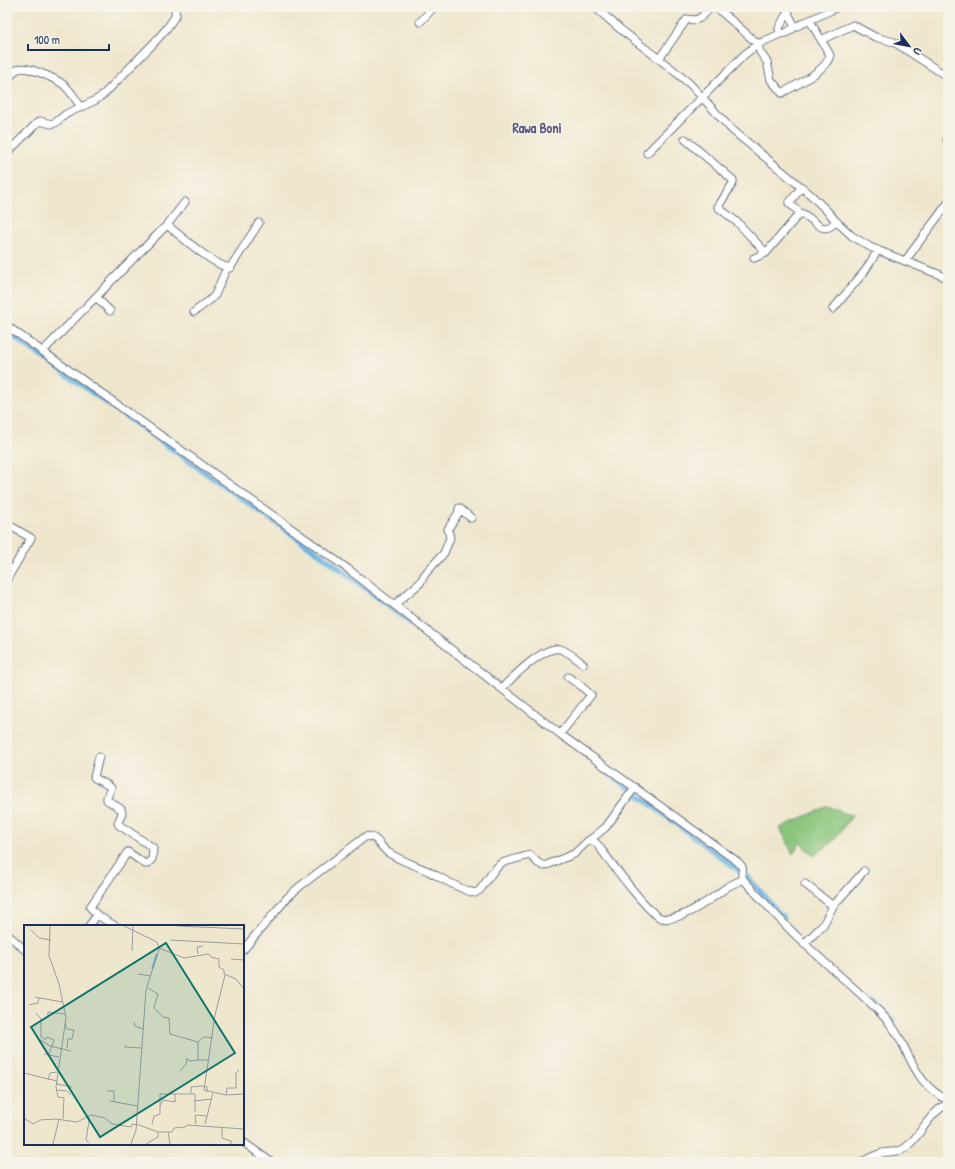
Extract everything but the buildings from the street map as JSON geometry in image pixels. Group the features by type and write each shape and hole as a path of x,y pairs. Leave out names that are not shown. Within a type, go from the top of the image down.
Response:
{"street":[{"path":"7,153 40,121 51,124 66,114 96,100 104,94 154,43 176,15 174,7"},
{"path":"420,22 434,7"},
{"path":"595,7 620,29 678,74 731,129 802,187 852,236 878,250 948,278"},
{"path":"659,59 687,19 694,21 699,19 711,7"},
{"path":"716,7 758,44 760,52 767,62 771,80 782,93 814,74 827,61 830,55 810,21"},
{"path":"647,153 701,97 744,55 758,44 780,34 786,33 795,27 838,7"},
{"path":"780,34 779,28 789,9"},
{"path":"789,9 791,22 794,23 795,27"},
{"path":"821,40 853,25 875,37 894,42 948,77"},
{"path":"8,81 17,69 31,69 59,82 68,90 81,107"},
{"path":"684,139 733,180 733,183 718,207 738,223 766,253"},
{"path":"802,187 789,204 819,227 829,228 836,222"},
{"path":"43,351 167,225 185,202"},
{"path":"905,261 948,203"},
{"path":"754,258 766,253 800,213"},
{"path":"194,312 215,295 227,268 232,266 259,223"},
{"path":"167,225 209,257 227,268"},
{"path":"832,309 866,271 878,250"},
{"path":"96,297 110,311"},
{"path":"7,326 348,569 633,790 738,862 742,866 743,874 806,942 884,1015 896,1032 921,1079 940,1097 948,1100"},
{"path":"394,605 420,583 425,574 444,553 450,538 448,529 459,512 459,508 460,507 471,518"},
{"path":"7,524 32,538 7,579"},
{"path":"502,688 535,659 543,653 551,650 560,649 583,664"},
{"path":"560,734 591,695 568,677"},
{"path":"99,757 94,777 110,786 111,788 107,800 121,809 122,813 118,823 119,825 153,848 152,858 148,864 145,864 128,852 90,907 97,915 113,925"},
{"path":"244,949 287,898 299,887 365,837 372,836 387,852 467,891 476,893 501,863 530,855 538,863 544,866 574,854 606,826 633,790"},
{"path":"590,840 596,844 646,905 659,918 670,919 683,914 709,900 733,884 743,874"},
{"path":"806,942 823,925 833,906 864,872"},
{"path":"805,884 833,906"},
{"path":"90,925 97,915"},
{"path":"7,934 24,949"},
{"path":"862,1162 876,1154 899,1152 906,1148 940,1108 948,1104"},
{"path":"244,1143 271,1162"}],"green space":[{"path":"828,806 852,816 834,840 814,856 800,843 793,854 780,828"}],"waterway":[{"path":"7,332 327,559 440,645"},
{"path":"601,767 748,877 783,918"},
{"path":"874,1003 886,1013 894,1024"}],"district":[{"name":"Rawa Boni","path":"537,128"}]}
